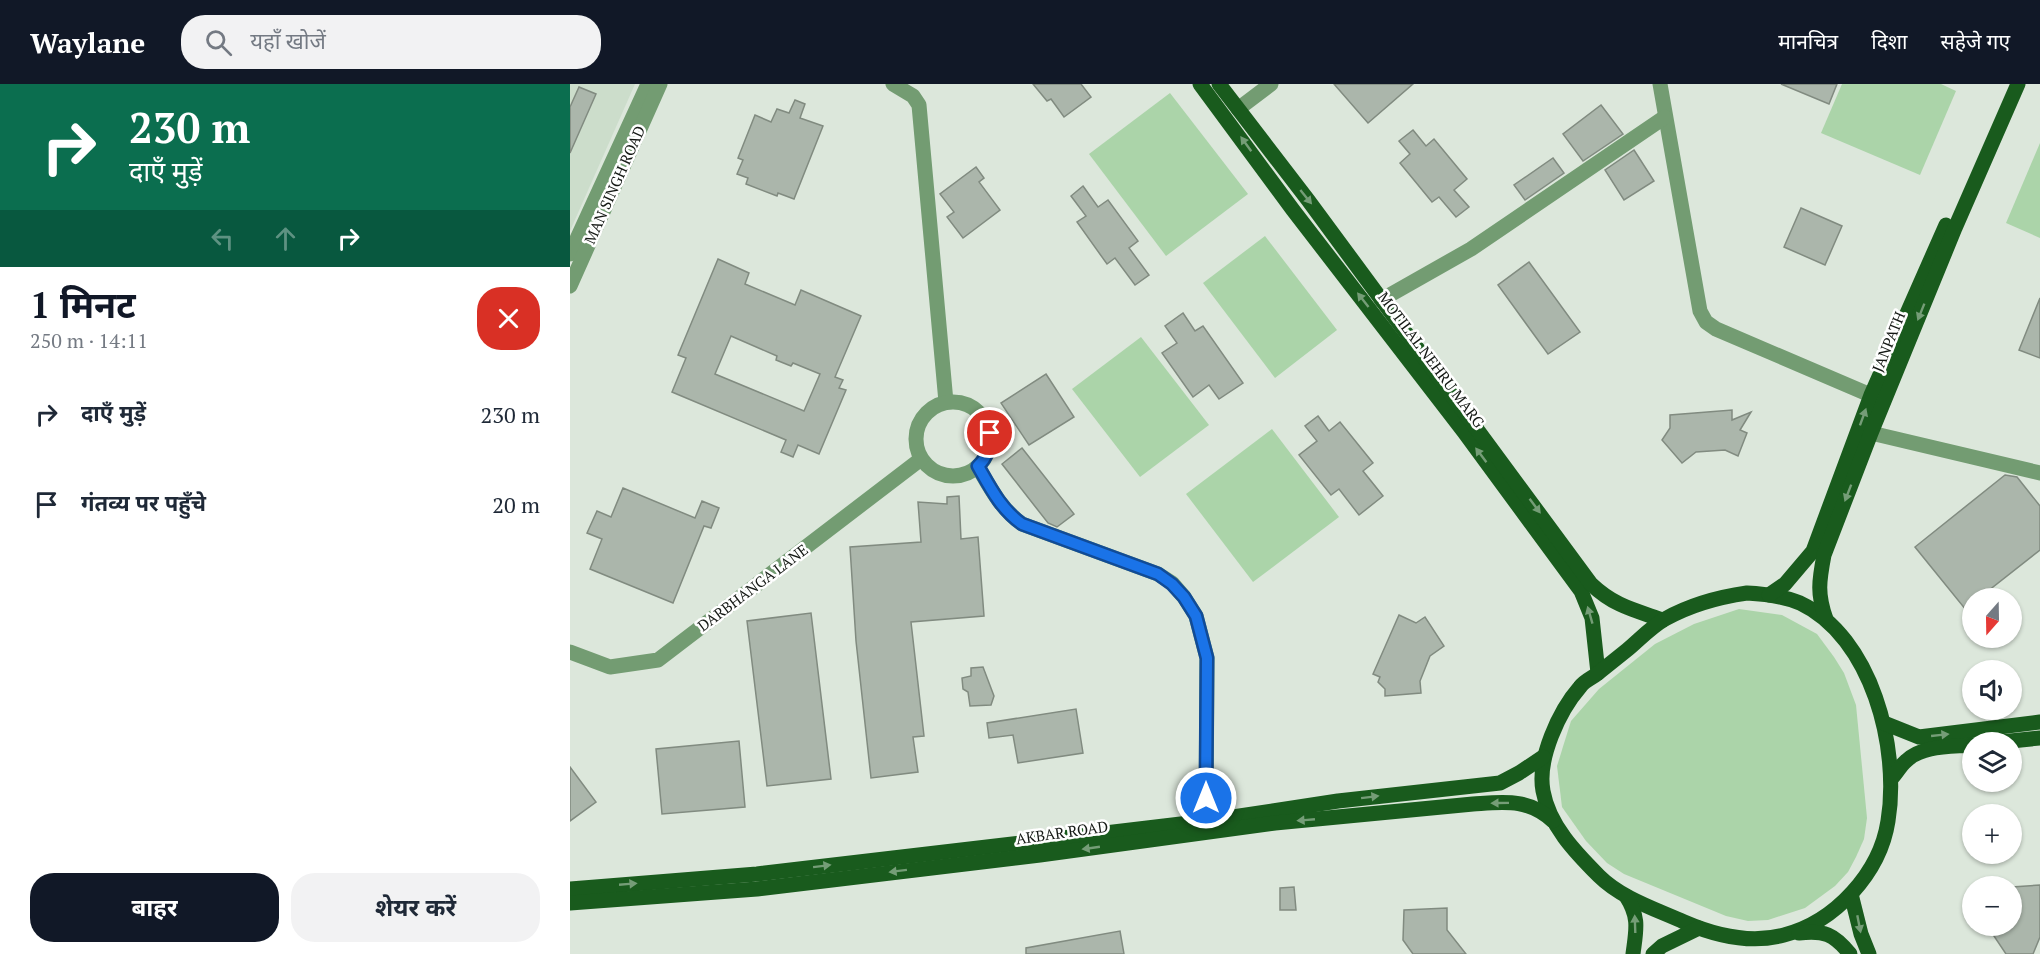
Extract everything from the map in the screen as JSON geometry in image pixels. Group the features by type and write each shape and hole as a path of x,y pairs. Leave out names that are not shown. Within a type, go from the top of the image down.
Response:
{"main road":[{"name":"MOTILAL NEHRU MARG","path":"1200,84 1293,210 1464,432 1581,591 1592,618 1598,673"},
{"name":"MOTILAL NEHRU MARG","path":"1219,84 1308,200 1592,584 1606,598 1624,607 1663,620"},
{"name":"JANPATH","path":"1769,594 1785,584 1813,551 2008,84"},
{"name":"JANPATH","path":"1826,619 1819,599 1820,574 1824,555 1871,434 1877,398 2018,84"},
{"path":"1785,935 1809,926 1832,912 1851,894 1868,872 1881,848 1888,822 1890,779 1884,723 1873,689 1857,657 1843,636 1826,619 1799,603 1769,594 1747,593 1725,596 1663,620 1581,685 1563,714 1543,757 1543,790 1553,821 1577,854 1606,884 1626,896 1699,928 1744,938 1785,935 1814,932 1831,935 1850,954"},
{"path":"1884,723 1919,736 2040,722"},
{"path":"2022,740 2040,738"},
{"path":"1890,779 1900,772 1906,761 1925,750 1962,746"},
{"name":"AKBAR ROAD","path":"570,889 757,874 1206,821 1338,801 1500,783 1543,757"},
{"name":"AKBAR ROAD","path":"570,903 757,889 1040,855 1275,823 1473,804 1501,802 1525,804 1541,810 1553,821"},
{"path":"1851,894 1861,934 1869,954"},
{"path":"1626,896 1634,909 1633,954"},
{"path":"1653,954 1662,946 1699,928"}],"street":[{"name":"MAN SINGH ROAD","path":"570,254 648,84"},
{"name":"MAN SINGH ROAD","path":"570,286 660,84"},
{"path":"893,84 913,96 919,105 946,402"},
{"path":"1238,109 1271,84"},
{"path":"1660,84 1700,311 1706,322 1716,329 1877,398"},
{"path":"1381,300 1471,249 1665,117"},
{"path":"946,402 961,402 975,408 985,419 990,433 990,447 984,461 973,471 959,476 944,476 931,470 921,459 915,445 916,430 922,417 933,407 946,402"},
{"path":"1871,434 2040,473"},
{"name":"DARBHANGA LANE","path":"570,652 610,667 658,660 921,459"},
{"path":"978,466 999,503 1008,514 1022,524 1158,574 1184,597 1196,616 1207,658 1206,821"}],"shaded area":[{"path":"570,84 635,84 570,231"}],"green space":[{"path":"1842,84 1941,84 1956,91 1920,175 1821,133"},
{"path":"1170,93 1248,194 1166,256 1089,154"},
{"path":"2040,143 2040,238 2006,223"},
{"path":"1265,236 1337,330 1275,378 1203,283"},
{"path":"1141,337 1209,425 1140,477 1072,389"},
{"path":"1272,429 1339,517 1253,582 1186,494"},
{"path":"1739,609 1782,615 1817,634 1844,673 1856,705 1867,818 1864,839 1856,857 1848,872 1835,886 1805,908 1768,920 1748,921 1726,916 1624,874 1607,863 1586,841 1562,807 1557,766 1571,721 1599,689 1655,644 1694,624"}],"building":[{"path":"1033,84 1081,84 1091,97 1064,117 1051,99 1047,101"},
{"path":"1334,84 1413,84 1368,123"},
{"path":"1781,84 1837,84 1829,104"},
{"path":"579,87 596,94 570,153 570,107"},
{"path":"795,100 805,104 800,118 823,126 794,199 778,193 777,196 746,184 748,178 737,174 743,160 738,158 755,115 771,122 777,109 789,113"},
{"path":"1601,105 1623,134 1583,161 1563,134"},
{"path":"1413,130 1426,146 1434,139 1467,179 1454,190 1469,207 1456,217 1439,197 1432,202 1400,163 1410,154 1399,141"},
{"path":"1634,150 1654,181 1624,200 1605,170"},
{"path":"1553,158 1564,173 1525,200 1514,185"},
{"path":"976,167 984,178 979,182 1000,210 963,238 947,217 954,212 940,194"},
{"path":"1083,186 1098,207 1108,200 1138,241 1129,248 1149,275 1135,285 1115,258 1107,264 1077,222 1086,216 1071,196"},
{"path":"1801,208 1842,226 1825,265 1784,247"},
{"path":"718,259 749,273 745,284 795,305 801,290 861,316 835,377 843,380 839,388 846,390 819,454 798,445 793,457 781,452 786,440 672,392 686,358 678,355","holes":["731,336 777,356 776,360 791,366 793,363 820,374 804,411 715,374"]},
{"path":"1529,262 1580,332 1548,354 1498,285"},
{"path":"2040,298 2040,358 2019,350"},
{"path":"1183,313 1195,331 1203,326 1243,383 1219,399 1209,385 1193,397 1162,353 1177,343 1165,326"},
{"path":"1046,374 1074,417 1029,445 1001,403"},
{"path":"1732,410 1732,420 1751,412 1740,430 1747,433 1738,456 1725,450 1696,452 1682,463 1662,440 1670,428 1670,415"},
{"path":"1318,416 1329,431 1340,422 1373,463 1363,471 1383,496 1359,515 1339,489 1331,495 1299,455 1317,441 1305,426"},
{"path":"1022,448 1074,514 1057,527 1048,523 1002,464"},
{"path":"2005,475 2017,477 2040,506 2040,550 1992,588 1962,588 1962,605 1915,547"},
{"path":"623,488 695,518 702,501 719,508 711,528 704,526 673,603 590,569 602,539 587,533 597,511 611,517"},
{"path":"959,496 961,539 978,537 984,616 911,622 924,736 913,737 918,772 871,778 856,641 850,547 921,542 918,502 947,504 947,497"},
{"path":"811,613 831,779 767,786 747,621"},
{"path":"1399,615 1416,623 1425,617 1444,646 1430,656 1420,681 1421,693 1385,696 1385,689 1378,682 1380,677 1373,674"},
{"path":"983,667 994,696 991,705 970,706 968,692 963,689 962,678 971,676 971,668"},
{"path":"1076,709 1083,753 1018,763 1013,735 989,738 987,723"},
{"path":"739,741 745,807 662,814 656,749"},
{"path":"570,767 596,802 570,821"},
{"path":"2040,885 2040,937 2033,954 2006,954 1994,936 2022,936 2022,886"},
{"path":"1294,887 1296,910 1280,910 1280,888"},
{"path":"1447,908 1447,930 1466,954 1413,954 1403,940 1404,910"},
{"path":"1120,931 1124,954 1026,954 1026,948"}],"route":[{"path":"990,433 990,447 984,461 978,466 999,503 1008,514 1022,524 1158,574 1184,597 1196,616 1207,658 1206,798"}]}
